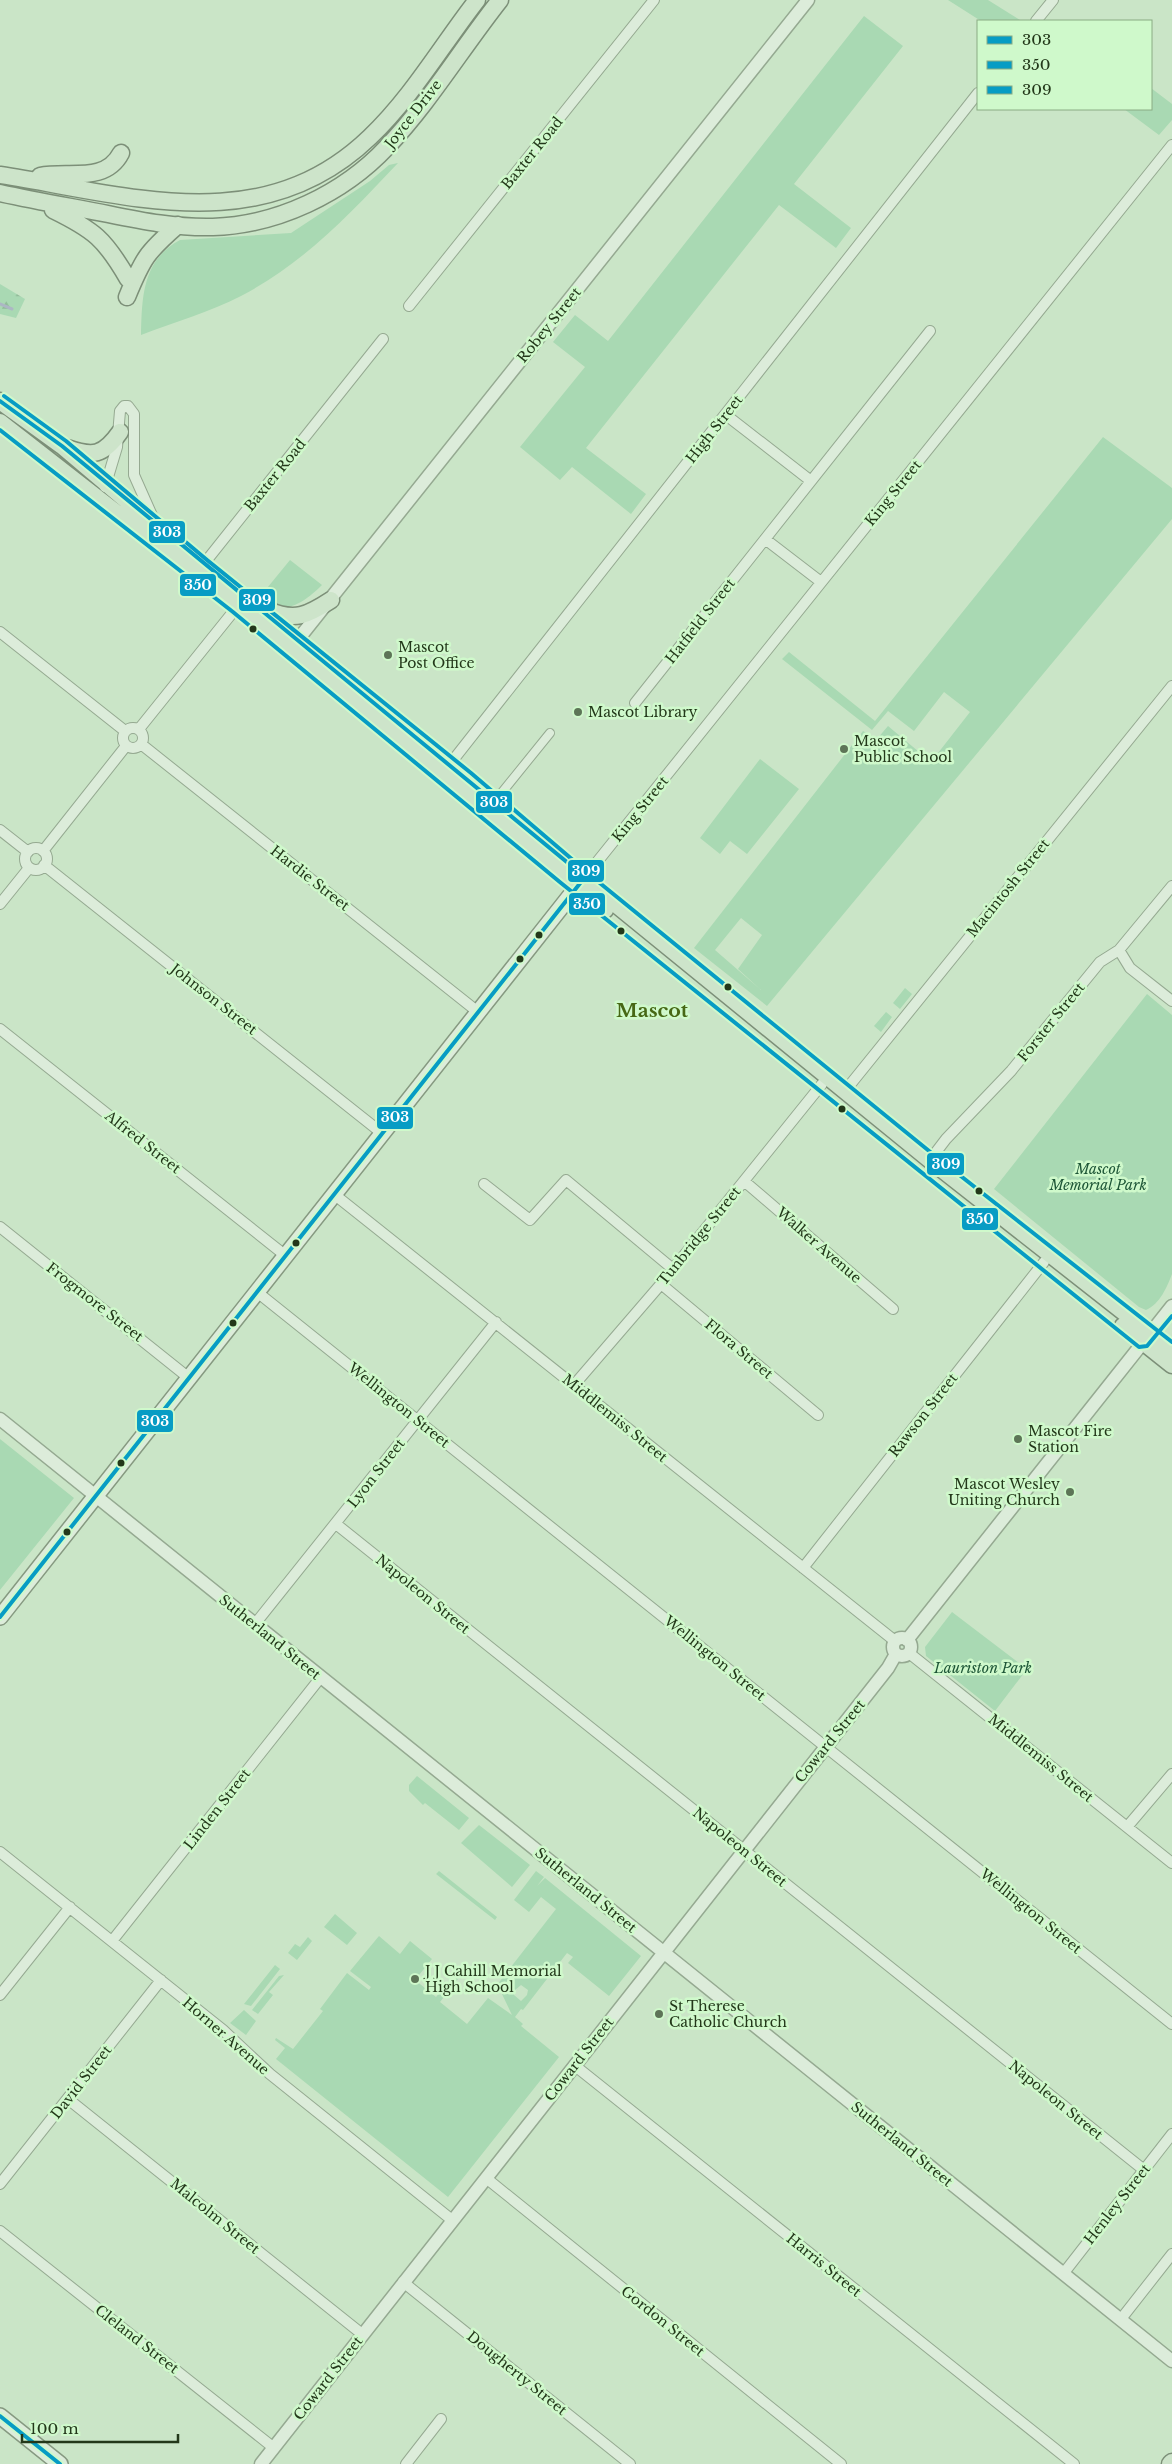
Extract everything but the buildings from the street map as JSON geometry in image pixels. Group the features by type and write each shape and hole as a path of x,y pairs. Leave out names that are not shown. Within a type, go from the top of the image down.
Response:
{"main road":[{"name":"Joyce Drive","path":"0,175 129,196 197,204 234,202 273,194 324,171 355,150 382,124 477,0"},
{"name":"Joyce Drive","path":"34,200 178,225 222,226 257,221 291,211 342,186 372,162 398,136 500,0"},
{"path":"26,179 52,173 82,174 99,172 109,167 121,153"},
{"path":"0,193 34,200 81,224 99,236 113,252 128,279"},
{"path":"127,297 141,263 148,253 178,225"},
{"path":"0,400 62,446 157,526 203,565 241,603 263,608 287,617 308,613 331,600"},
{"path":"0,422 26,440 99,502 241,603 581,882 822,1084 1044,1262 1147,1337 1172,1350"},
{"path":"62,446 93,454 107,448 120,432"},
{"path":"293,645 450,764 495,801 581,882 846,1091 1147,1337 1172,1365"},
{"name":"King Street","path":"0,1617 581,882"},
{"path":"0,2418 60,2464"}],"street":[{"name":"Baxter Road","path":"409,306 654,0"},
{"name":"Robey Street","path":"293,645 331,600 808,0"},
{"path":"1037,20 1053,0"},
{"name":"High Street","path":"450,764 977,94"},
{"name":"King Street","path":"581,882 1172,145"},
{"name":"Hatfield Street","path":"635,703 930,331"},
{"name":"Baxter Road","path":"203,565 383,339"},
{"path":"99,502 106,484 120,432 120,411 124,406 128,406 132,408 134,414 134,475 157,526"},
{"path":"726,415 811,481"},
{"path":"765,539 821,582"},
{"path":"139,729 241,603"},
{"path":"0,632 125,731"},
{"name":"Macintosh Street","path":"846,1091 1172,686"},
{"path":"130,728 139,729 143,734 141,744 134,748 126,746 122,737 125,731 130,728"},
{"path":"495,801 550,733"},
{"name":"Hardie Street","path":"141,744 478,1012"},
{"path":"43,851 126,746"},
{"path":"0,830 28,852"},
{"path":"28,852 34,849 43,851"},
{"path":"29,868 39,870 44,865 46,860 43,851"},
{"path":"28,852 26,862 29,868"},
{"name":"Johnson Street","path":"44,865 383,1134"},
{"path":"0,904 29,868"},
{"name":"Forster Street","path":"930,1160 946,1139 1011,1071 1100,962 1119,950 1172,886"},
{"path":"1119,950 1130,968 1172,1001"},
{"name":"Alfred Street","path":"0,1029 286,1256"},
{"name":"Tunbridge Street","path":"574,1385 661,1284 822,1084"},
{"path":"484,1184 530,1220 566,1180 673,1269"},
{"name":"Walker Avenue","path":"744,1181 893,1309"},
{"name":"Middlemiss Street","path":"335,1195 803,1568 901,1640"},
{"name":"Frogmore Street","path":"0,1227 189,1378"},
{"name":"Rawson Street","path":"803,1568 1044,1262"},
{"name":"Flora Street","path":"661,1284 818,1415"},
{"name":"Wellington Street","path":"257,1292 1172,2024"},
{"path":"901,1640 911,1645 909,1653 902,1657 896,1654 893,1649 1172,1306"},
{"name":"Lyon Street","path":"255,1624 496,1322"},
{"name":"Sutherland Street","path":"0,1419 1121,2319 1172,2362"},
{"name":"Napoleon Street","path":"336,1524 1144,2170"},
{"name":"Middlemiss Street","path":"909,1653 1172,1863"},
{"name":"Coward Street","path":"261,2464 888,1668 896,1654"},
{"name":"Linden Street","path":"112,1941 321,1677"},
{"path":"1127,1826 1172,1774"},
{"name":"Horner Avenue","path":"0,1852 223,2030 270,2074 452,2220"},
{"path":"0,1995 70,1907"},
{"name":"David Street","path":"0,2184 161,1980"},
{"name":"Harris Street","path":"574,2065 1074,2464"},
{"name":"Malcolm Street","path":"68,2099 362,2334"},
{"name":"Henley Street","path":"1063,2274 1172,2134"},
{"name":"Gordon Street","path":"486,2178 841,2464"},
{"name":"Cleland Street","path":"0,2231 274,2448"},
{"path":"1121,2319 1172,2254"},
{"name":"Dougherty Street","path":"403,2282 630,2464"},
{"path":"406,2464 441,2419"}],"green space":[{"path":"948,0 988,0 1020,20 979,20"},
{"path":"864,16 903,46 794,184 851,228 836,248 779,205 586,448 646,494 631,514 572,467 560,480 520,447 585,367 553,342 575,315 608,341"},
{"path":"1152,89 1172,104 1172,120 1159,135 1125,110 1152,110"},
{"path":"398,163 344,219 306,253 264,283 217,307 141,335 142,307 147,281 151,269 167,248 180,240 291,233 370,181 389,165"},
{"path":"0,284 25,299 16,318 0,314"},
{"name":"Mascot Public School","path":"1103,437 1172,488 1172,519 767,1006 694,948 863,731 877,739 888,726 931,762 970,712 944,692 914,731 888,711 872,730 782,659 789,652 875,721","holes":["741,918 762,935 738,969 761,990 715,950"]},
{"path":"290,560 322,585 302,601 290,607 284,607 277,605 263,593"},
{"path":"760,759 799,789 747,854 730,841 720,854 700,838"},
{"path":"905,988 912,994 900,1009 893,1003"},
{"name":"Mascot Memorial Park","path":"1147,994 1172,1015 1172,1274 1159,1299 1146,1310 1139,1307 994,1189"},
{"path":"886,1012 892,1017 881,1032 874,1026"},
{"path":"0,1439 74,1498 0,1590"},
{"name":"Lauriston Park","path":"952,1612 1027,1669 995,1711 926,1656 925,1647"},
{"path":"417,1776 469,1818 459,1830 425,1803 423,1805 409,1791 409,1785"},
{"path":"479,1825 530,1865 512,1887 461,1843"},
{"path":"439,1871 497,1917 495,1920 436,1874"},
{"path":"536,1871 544,1877 537,1886 545,1878 641,1956 609,1996 568,1963 573,1957 567,1953 523,2010 521,2009 515,2017 523,2024 521,2026 559,2057 448,2197 276,2059 285,2048 275,2040 276,2038 293,2049 323,2011 320,2009 347,1973 369,1990 371,1987 350,1971 379,1936 400,1954 410,1941 432,1959 415,1980 436,1997 454,1976 458,1979 440,2002 467,2024 488,1998 512,2015 501,1992 514,1993 521,2001 527,1995 528,1990 521,1985 514,1991 501,1990 497,1985 556,1909 541,1897 529,1912 514,1900"},
{"path":"335,1914 357,1933 347,1945 324,1927"},
{"path":"308,1937 312,1941 297,1960 288,1953 295,1944 300,1947"},
{"path":"275,1965 280,1969 251,2006 244,2004"},
{"path":"284,1975 269,1992 273,1995 258,2014 252,2010 279,1976"},
{"path":"244,2010 256,2021 246,2035 230,2023"}],"waterway":[{"path":"0,304 12,309"}],"transit line":[{"name":"309","path":"4,396 66,441 207,560 471,773 601,884 934,1155 1172,1342"},
{"name":"303","path":"0,401 62,446 585,877 0,1617"},
{"name":"350","path":"0,430 233,612 561,883 1139,1347 1147,1346 1172,1316"},
{"name":"303","path":"0,2416 60,2464"}],"place":[{"name":"Mascot Post Office","path":"388,655"},
{"name":"Mascot Library","path":"578,712"},
{"name":"Mascot Public School","path":"844,749"},
{"name":"Mascot Fire Station","path":"1018,1439"},
{"name":"Mascot Wesley Uniting Church","path":"1070,1492"},
{"name":"J J Cahill Memorial High School","path":"415,1979"},
{"name":"St Therese Catholic Church","path":"659,2014"}],"district":[{"name":"Mascot","path":"652,1010"}]}
